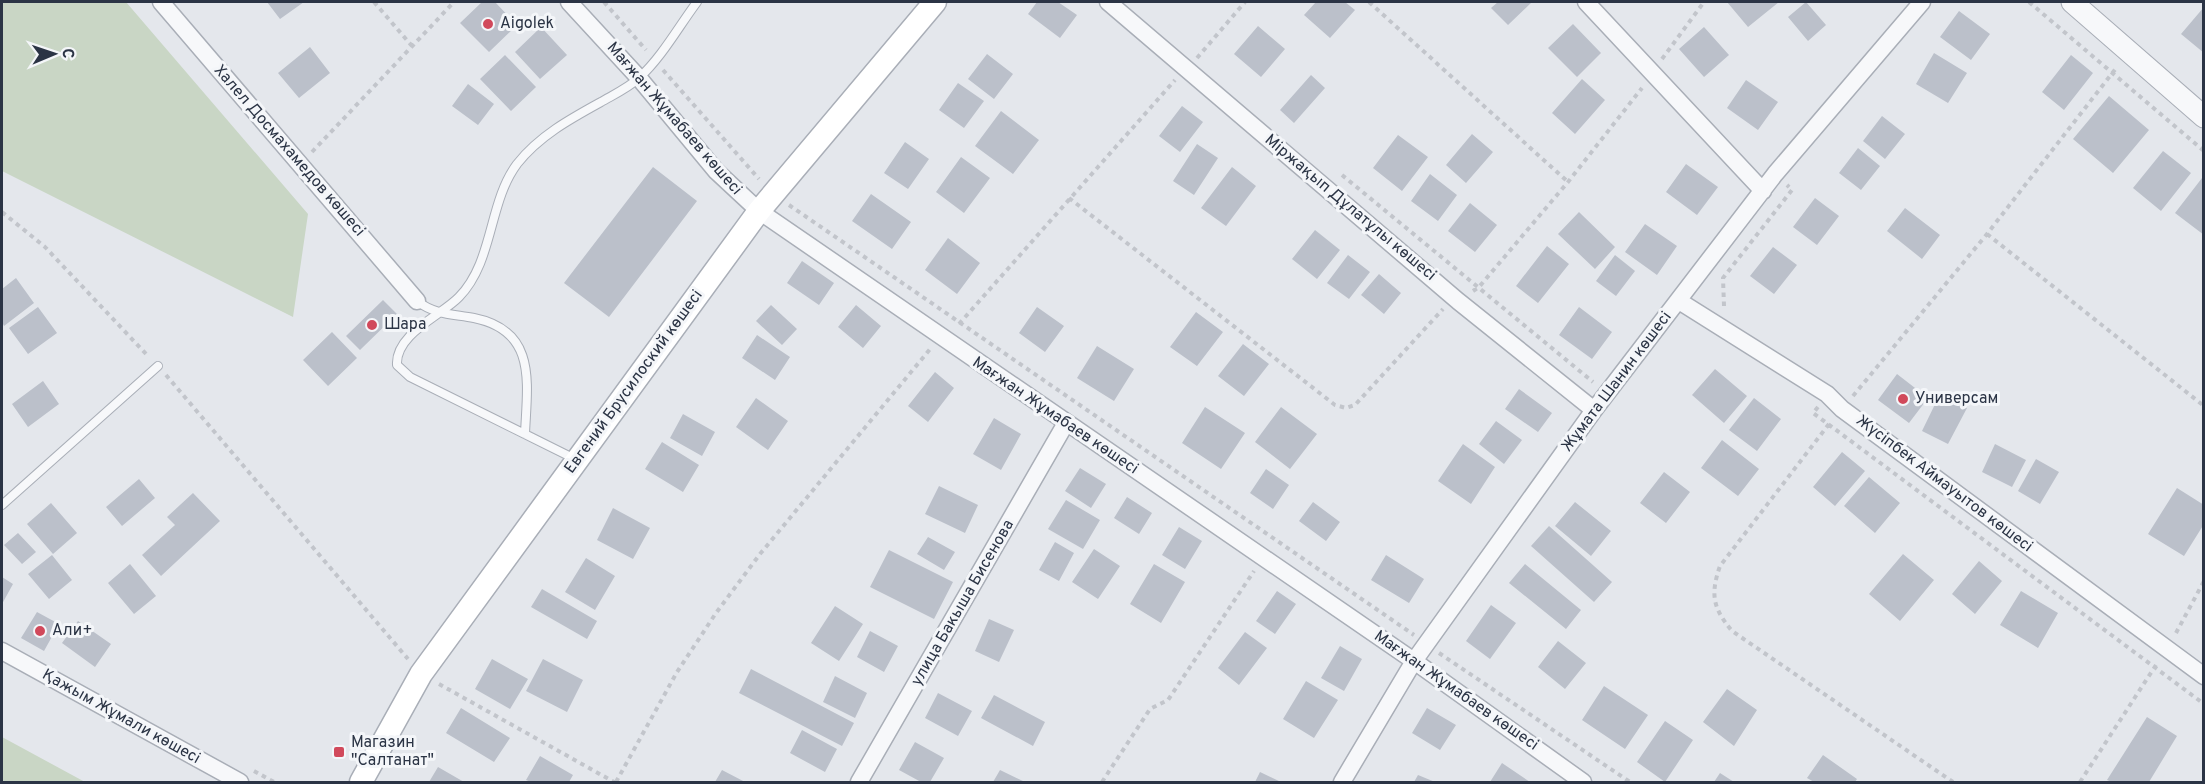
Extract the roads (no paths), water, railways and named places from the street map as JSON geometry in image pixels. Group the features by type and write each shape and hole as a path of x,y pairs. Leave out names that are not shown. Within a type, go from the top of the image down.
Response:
{"main road":[{"name":"Евгений Брусилоский көшесі","path":"361,783 421,674 766,202 935,2"}],"street":[{"name":"Халел Досмахамедов көшесі","path":"161,2 417,301"},
{"name":"Мағжан Жұмабаев көшесі","path":"569,2 639,78 716,171 766,202 940,336 1414,661 1584,783"},
{"name":"Міржақып Дұлатұлы көшесі","path":"1108,2 1192,63 1458,300 1594,410"},
{"path":"1586,2 1662,66 1762,191"},
{"name":"Жұмата Шанин көшесі","path":"1341,783 1414,661 1594,410 1775,174 1922,2"},
{"path":"2072,2 2204,117"},
{"name":"Жүсіпбек Аймауытов көшесі","path":"1679,301 1827,394 1852,416 2204,676"},
{"name":"улица Бакыша Бисенова","path":"860,783 1066,423"},
{"name":"Қажым Жұмали көшесі","path":"2,651 240,783"}],"lane":[{"path":"577,460 410,377 398,365 397,358 407,342 436,312 459,298 471,281 502,194 516,165 534,145 556,128 639,78 697,2"},
{"path":"417,301 436,312 487,321 509,334 519,346 525,357 527,372 525,434"},
{"path":"2,505 158,366"}],"place":[{"name":"Aigolek","path":"488,24"},
{"name":"Шара","path":"372,325"},
{"name":"Универсам","path":"1903,399"},
{"name":"Али+","path":"40,631"},
{"name":"Магазин \"Салтанат\"","path":"339,752"}]}
